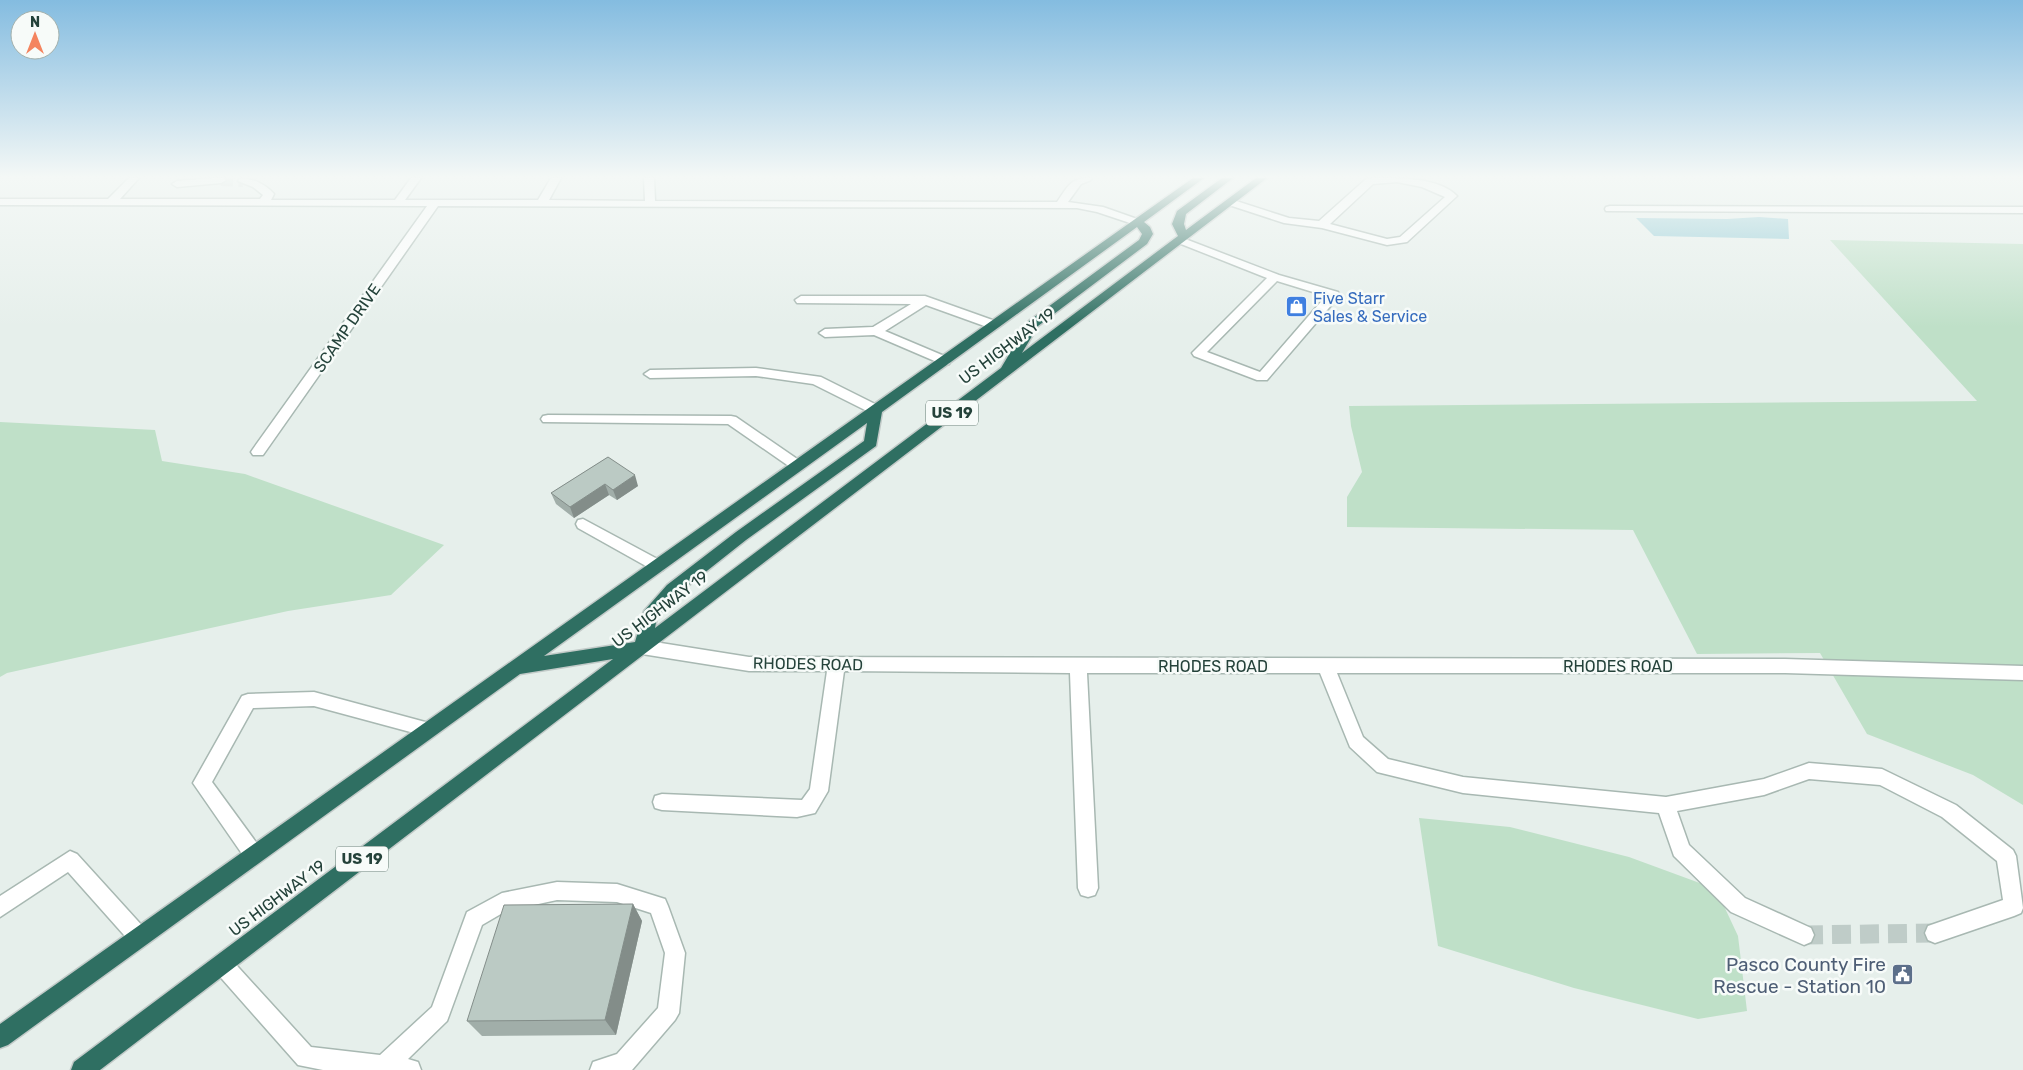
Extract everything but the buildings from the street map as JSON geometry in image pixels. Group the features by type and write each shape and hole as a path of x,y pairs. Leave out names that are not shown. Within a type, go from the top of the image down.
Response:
{"highway":[{"name":"US HIGHWAY 19","path":"0,1037 517,668 1128,228"},
{"path":"1002,375 1033,324 1143,242 1147,237 1145,228"},
{"path":"1179,228 1182,238"},
{"name":"US HIGHWAY 19","path":"82,1070 1195,228"},
{"path":"517,668 642,647 650,615 673,589 741,536 871,443 876,410"}],"street":[{"name":"SCAMP DRIVE","path":"258,452 417,228"},
{"path":"1333,228 1387,242 1403,240 1416,228"},
{"path":"1182,238 1275,277 1334,295 1262,377 1198,353 1275,277"},
{"path":"801,300 925,300 994,324"},
{"path":"876,331 925,300"},
{"path":"825,333 876,331 944,361"},
{"path":"650,374 756,372 816,380 876,410"},
{"path":"548,419 731,420 798,466"},
{"path":"583,524 658,566"},
{"name":"RHODES ROAD","path":"642,647 749,664 1785,666 2023,673"},
{"path":"662,802 808,807 819,791 836,665"},
{"path":"1078,666 1088,888"},
{"path":"1326,666 1356,742 1383,766 1463,785 1666,805 1764,787 1809,771 1882,777 1949,811 2006,856 2014,906 1935,933"},
{"path":"254,856 202,783 248,701 314,699 429,730"},
{"path":"1666,805 1681,850 1738,905 1804,935"},
{"path":"0,907 70,860 139,938"},
{"path":"384,1067 440,1014 474,919 502,902 557,891 617,893 658,906 675,953 668,1013 624,1063 601,1070"},
{"path":"222,964 306,1057 410,1070"}],"green space":[{"path":"1830,240 2023,244 2023,805 1973,775 1867,734 1820,653 1697,654 1633,530 1347,527 1347,497 1362,472 1351,426 1349,406 1977,401"},
{"path":"0,422 155,430 162,461 245,474 444,545 391,595 288,611 7,673 0,677"},
{"path":"1419,818 1510,827 1629,857 1716,889 1738,936 1747,1011 1698,1019 1574,988 1438,946"}],"water":[{"path":"1646,228 1788,228 1789,239 1654,236"}],"tunnel":[{"path":"1804,935 1935,933"}],"place":[{"name":"Five Starr Sales & Service","path":"1297,307"},
{"name":"Pasco County Fire Rescue - Station 10","path":"1902,975"}]}
